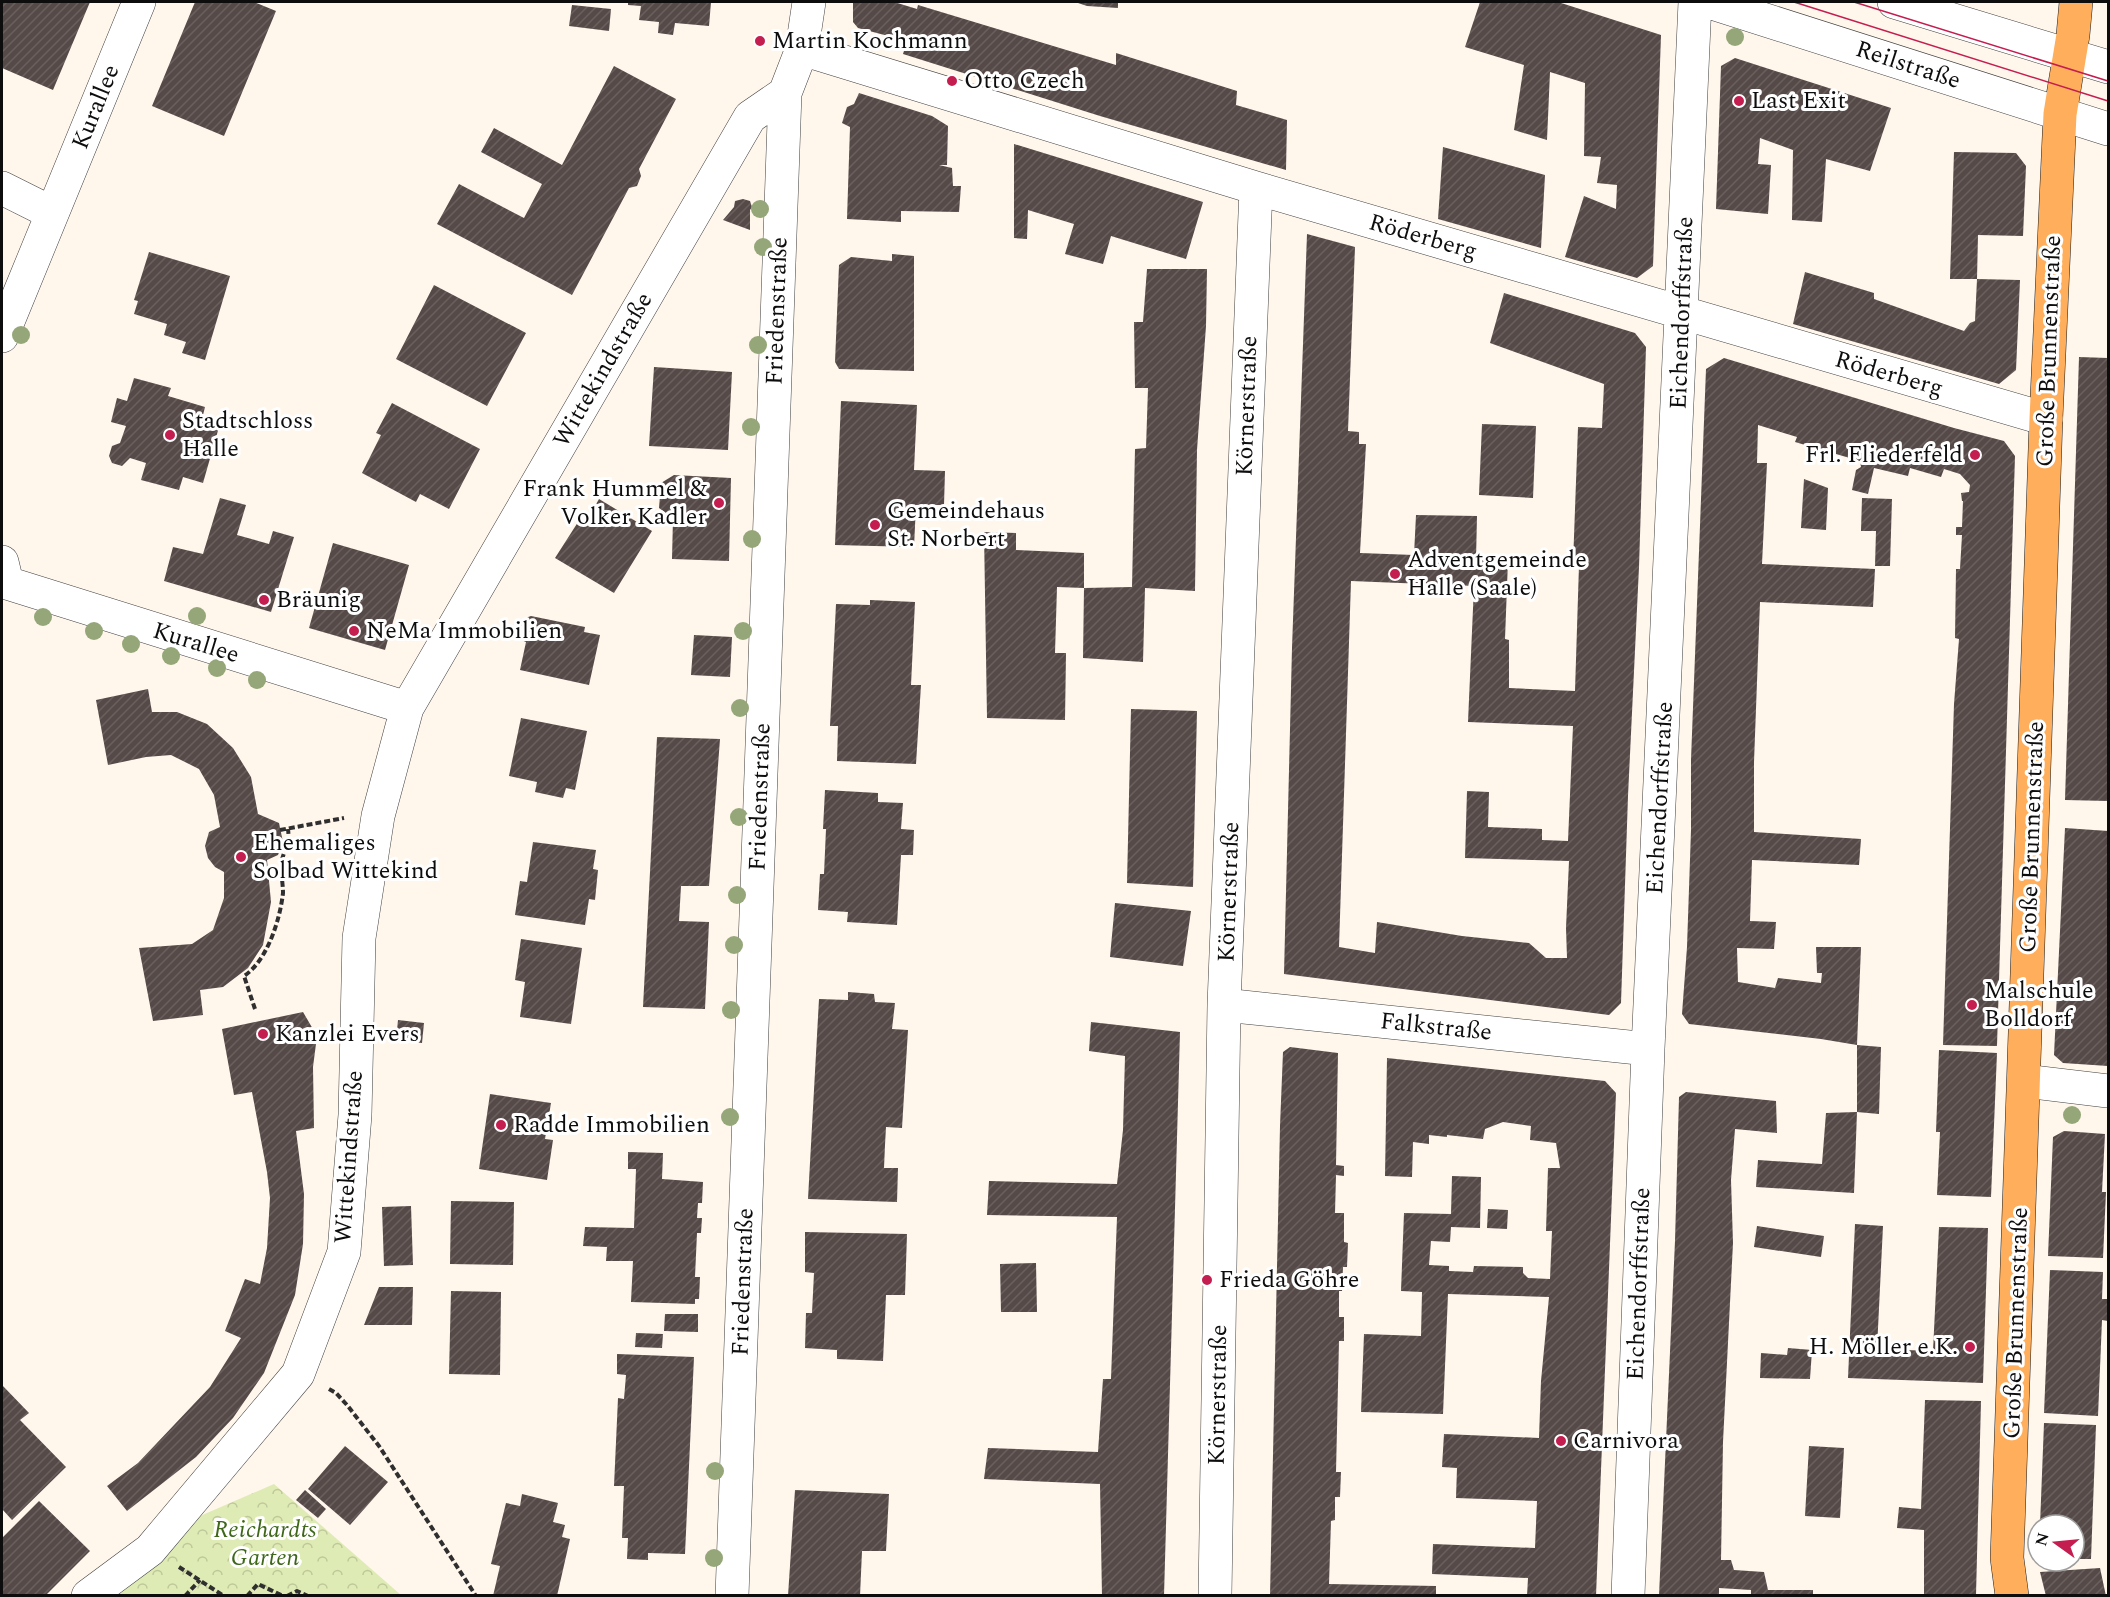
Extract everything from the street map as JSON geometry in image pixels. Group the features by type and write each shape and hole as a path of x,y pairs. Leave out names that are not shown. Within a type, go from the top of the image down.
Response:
{"main road":[{"name":"Große Brunnenstraße","path":"2012,1596 2007,1558 2046,419 2060,114 2076,2"}],"street":[{"name":"Kurallee","path":"2,336 139,2"},
{"name":"Friedenstraße","path":"732,1596 784,93 802,49 809,2"},
{"name":"Eichendorffstraße","path":"1628,1596 1648,1049 1695,2"},
{"name":"Reilstraße","path":"1709,2 2109,129"},
{"path":"1894,2 2109,67"},
{"name":"Röderberg","path":"802,49 1256,188 2046,419"},
{"name":"Wittekindstraße","path":"88,1596 150,1550 298,1374 344,1252 355,1115 359,938 378,816 407,708 750,117 784,93"},
{"path":"2,188 52,213"},
{"name":"Körnerstraße","path":"1215,1596 1224,1005 1256,188"},
{"name":"Kurallee","path":"2,562 7,583 407,708"},
{"name":"Falkstraße","path":"1224,1005 1648,1049"},
{"path":"2024,1082 2109,1091"}],"path":[{"path":"280,831 316,823"},
{"path":"255,1009 244,976 252,970 266,951 275,926 283,894 282,862 290,841 288,829"},
{"path":"298,1374 336,1393 347,1405 400,1477 476,1596"},
{"path":"150,1550 224,1596"},
{"path":"185,1596 200,1580"},
{"path":"247,1596 258,1584 285,1596 297,1591 308,1596"}],"green space":[{"name":"Reichardts Garten","path":"274,1484 401,1595 71,1596 133,1545"}],"building":[{"path":"2,2 90,2 53,90 2,68"},
{"path":"195,2 254,2 276,11 224,136 152,106"},
{"path":"628,2 711,2 709,26 675,23 673,35 658,33 659,22 639,20 641,6 628,5"},
{"path":"853,2 894,2 917,9 918,5 1116,65 1116,53 1237,91 1236,105 1287,120 1286,170 1100,116 903,54 907,41 858,28 853,22"},
{"path":"1075,2 1118,2 1118,8 1087,6"},
{"path":"1480,2 1558,2 1661,35 1653,266 1637,278 1565,257 1584,196 1616,209 1617,185 1597,183 1601,157 1584,156 1585,83 1550,72 1547,140 1514,130 1524,65 1465,47"},
{"path":"572,5 611,9 609,31 569,26"},
{"path":"1735,58 1891,108 1870,171 1826,159 1822,222 1792,220 1793,150 1760,138 1758,164 1771,165 1768,214 1716,209 1721,66"},
{"path":"614,66 676,99 639,169 641,176 637,186 629,188 572,295 437,224 459,184 524,218 542,184 481,152 494,128 562,165"},
{"path":"859,93 932,116 948,126 947,165 939,165 952,168 953,186 961,186 959,212 901,211 901,222 847,219 850,127 842,123 847,107 854,104"},
{"path":"1014,144 1203,202 1186,259 1111,236 1103,264 1065,254 1074,224 1028,210 1027,239 1014,238"},
{"path":"1443,147 1545,175 1541,248 1438,219"},
{"path":"1954,152 2016,153 2026,166 2023,236 1978,235 1977,279 1950,279"},
{"path":"743,199 750,201 752,207 750,230 723,220 734,207 735,201"},
{"path":"1307,234 1355,247 1348,431 1359,432 1359,444 1366,444 1360,553 1414,555 1416,515 1477,516 1476,560 1508,560 1505,639 1509,640 1509,688 1575,691 1579,565 1573,564 1578,427 1602,428 1604,384 1490,343 1504,293 1635,333 1646,347 1639,567 1621,1003 1609,1015 1284,974 1292,648","holes":["1351,581 1474,586 1468,722 1573,726 1568,841 1542,840 1542,829 1488,827 1489,792 1467,791 1465,858 1569,861 1567,958 1546,958 1529,943 1462,936 1377,922 1375,953 1339,947"]},
{"path":"149,252 230,276 205,360 182,353 186,342 164,335 167,324 134,314 138,301 134,300"},
{"path":"892,254 914,256 914,371 839,369 835,362 839,265 851,257 892,261"},
{"path":"1147,269 1207,269 1206,326 1197,450 1195,591 1145,588 1143,662 1083,658 1084,588 1132,587 1135,449 1146,448 1148,388 1135,388 1134,322 1143,322"},
{"path":"1805,272 1874,293 1874,299 1964,331 1970,323 1975,321 1977,279 2020,280 2016,370 1999,384 1793,324"},
{"path":"434,285 526,333 487,406 396,359"},
{"path":"2079,357 2108,358 2108,801 2065,800"},
{"path":"1724,358 2004,441 2015,456 1997,1046 1943,1045 1954,704 1959,639 1955,638 1956,569 1960,569 1962,535 1956,535 1956,527 1962,527 1961,493 1969,492 1970,485 1960,474 1944,469 1941,477 1910,468 1908,476 1874,468 1868,494 1852,490 1856,470 1861,467 1860,461 1795,442 1797,437 1758,425 1757,463 1767,463 1762,564 1875,569 1873,607 1760,602 1754,762 1754,832 1861,839 1859,865 1752,860 1750,921 1776,922 1774,949 1737,948 1738,982 1775,988 1778,978 1821,983 1822,973 1817,973 1816,947 1861,947 1857,1045 1689,1024 1682,1014 1687,947 1691,760 1706,369"},
{"path":"654,367 732,372 728,450 649,446"},
{"name":"Stadtschloss Halle","path":"134,378 171,388 168,396 205,407 203,415 221,420 203,483 183,477 179,490 141,480 146,463 130,458 122,466 112,463 109,456 112,446 120,443 126,426 111,422 117,398 127,401"},
{"path":"841,401 917,405 914,470 945,471 944,505 916,505 914,547 835,545"},
{"path":"392,403 480,449 449,509 420,494 416,502 362,473 381,435 376,433"},
{"path":"1482,424 1536,426 1533,498 1479,495"},
{"path":"674,475 731,478 729,561 672,559 673,518 659,508 661,483"},
{"path":"1804,479 1828,488 1826,530 1801,528"},
{"path":"220,498 246,505 237,535 269,544 273,531 294,537 271,612 164,581 173,547 203,554"},
{"path":"1862,498 1892,499 1890,566 1875,566 1876,531 1861,531"},
{"path":"599,499 652,531 614,593 555,558 580,519 586,522"},
{"path":"984,532 1016,533 1016,550 1084,553 1084,588 1057,587 1055,653 1066,653 1065,720 987,718"},
{"path":"333,543 409,565 385,650 309,628"},
{"path":"870,600 915,602 911,685 921,685 916,764 837,761 838,726 830,726 836,604 870,605"},
{"path":"531,616 585,627 584,632 600,635 589,685 520,670 526,642 519,639 516,633 517,626 520,620"},
{"path":"694,635 732,637 730,677 691,675"},
{"name":"Ehemaliges Solbad Wittekind","path":"148,689 152,712 177,712 207,724 233,748 251,777 258,814 279,823 283,842 278,855 267,860 271,902 263,945 248,968 223,987 200,990 203,1015 153,1021 139,948 192,944 213,930 224,898 224,872 215,867 208,858 205,846 209,832 220,827 214,795 199,769 171,755 146,757 108,765 96,700"},
{"path":"1131,709 1197,711 1193,887 1127,883"},
{"path":"521,718 587,731 575,790 566,788 563,798 535,792 537,782 509,776"},
{"path":"657,737 720,739 709,886 681,886 679,921 709,922 705,1009 643,1007"},
{"path":"825,790 878,793 878,802 903,803 901,829 914,830 913,855 901,855 897,925 847,922 848,912 818,910 820,874 824,874"},
{"path":"2065,828 2108,831 2108,1066 2063,1063 2054,1055"},
{"path":"533,842 596,850 593,869 598,870 595,900 589,899 585,925 515,915 520,881 527,882"},
{"path":"1115,903 1191,911 1183,966 1110,957"},
{"path":"521,939 582,948 571,1024 520,1017 525,982 515,980"},
{"path":"848,992 874,994 875,1002 895,1003 892,1029 908,1030 902,1128 886,1127 884,1168 898,1168 897,1202 808,1199 819,999 848,1000"},
{"path":"303,1012 317,1036 313,1067 314,1128 296,1131 304,1194 303,1244 295,1295 264,1373 233,1418 196,1457 127,1511 107,1486 138,1463 210,1387 241,1338 225,1331 245,1279 260,1284 267,1248 270,1198 267,1172 252,1092 234,1095 222,1029"},
{"path":"398,1020 424,1023 422,1043 396,1040"},
{"path":"1091,1022 1180,1032 1164,1596 1102,1596 1100,1484 984,1479 988,1448 1098,1452 1103,1379 1111,1379 1117,1217 987,1215 989,1181 1117,1184 1123,1130 1125,1056 1089,1051"},
{"path":"1857,1045 1881,1047 1879,1114 1857,1112"},
{"path":"1290,1047 1338,1053 1336,1165 1344,1166 1344,1176 1336,1175 1335,1213 1344,1213 1344,1242 1348,1243 1347,1267 1343,1267 1342,1291 1339,1291 1339,1317 1344,1317 1344,1341 1339,1341 1336,1472 1341,1472 1340,1497 1335,1497 1335,1520 1331,1521 1329,1584 1436,1586 1436,1596 1270,1596 1280,1126 1283,1052"},
{"path":"1939,1050 1997,1053 1991,1197 1937,1195 1940,1132 1936,1132"},
{"path":"1387,1058 1605,1081 1616,1093 1596,1596 1527,1596 1528,1578 1432,1574 1433,1544 1535,1548 1537,1501 1456,1498 1457,1468 1442,1467 1444,1434 1539,1438 1541,1381 1549,1297 1448,1294 1443,1414 1361,1412 1364,1334 1421,1336 1422,1292 1401,1291 1404,1213 1451,1214 1452,1176 1481,1177 1480,1228 1451,1227 1450,1242 1431,1241 1429,1265 1449,1266 1449,1271 1473,1272 1474,1266 1523,1267 1523,1273 1528,1278 1550,1279 1552,1231 1546,1231 1548,1168 1560,1168 1556,1143 1530,1140 1531,1126 1503,1122 1485,1129 1483,1139 1429,1135 1429,1144 1413,1142 1412,1177 1385,1176"},
{"path":"1686,1092 1776,1101 1777,1133 1735,1129 1731,1180 1733,1243 1723,1442 1721,1560 1731,1560 1734,1570 1764,1572 1768,1590 1813,1590 1813,1596 1751,1596 1751,1590 1719,1588 1719,1596 1659,1596 1679,1097"},
{"path":"490,1094 551,1103 545,1139 553,1140 547,1180 479,1169"},
{"path":"1857,1112 1854,1193 1756,1187 1758,1160 1822,1164 1826,1113"},
{"path":"2064,1131 2105,1134 2102,1192 2106,1192 2103,1258 2048,1256 2053,1137"},
{"path":"628,1152 663,1153 662,1179 703,1182 702,1203 698,1203 697,1218 702,1218 701,1233 697,1233 695,1277 700,1277 699,1299 695,1299 695,1304 631,1302 633,1261 606,1261 607,1247 583,1246 585,1227 634,1228 636,1169 628,1169"},
{"path":"451,1201 514,1202 513,1265 450,1264"},
{"path":"411,1206 413,1265 384,1266 382,1207"},
{"path":"1488,1209 1508,1210 1507,1229 1487,1228"},
{"path":"1855,1224 1883,1226 1877,1349 1933,1351 1939,1227 1988,1228 1983,1383 1848,1378"},
{"path":"1757,1226 1824,1236 1821,1257 1754,1247"},
{"path":"805,1232 907,1234 905,1295 886,1295 883,1361 837,1359 837,1350 805,1348 806,1313 812,1313 814,1273 805,1272"},
{"path":"1036,1263 1037,1312 1001,1312 1000,1264"},
{"path":"2050,1270 2103,1272 2102,1299 2108,1299 2108,1321 2102,1320 2098,1416 2044,1413"},
{"path":"379,1287 413,1287 412,1325 364,1325"},
{"path":"451,1291 501,1292 500,1375 449,1374"},
{"path":"665,1314 698,1314 698,1332 664,1331"},
{"path":"636,1333 663,1334 662,1348 635,1347"},
{"path":"1788,1348 1812,1350 1810,1379 1760,1378 1761,1353 1787,1355"},
{"path":"617,1354 694,1357 685,1554 648,1553 648,1560 627,1559 628,1538 622,1538 624,1486 614,1486 618,1398 624,1399 626,1375 617,1374"},
{"path":"2,1385 29,1413 20,1420 66,1467 12,1520 2,1509"},
{"path":"1925,1400 1981,1401 1976,1595 1924,1594 1924,1530 1897,1528 1899,1507 1921,1509"},
{"path":"2044,1423 2096,1425 2091,1559 2086,1559 2086,1513 2040,1513"},
{"path":"345,1446 388,1482 350,1525 308,1489"},
{"path":"1809,1446 1844,1448 1840,1518 1805,1516"},
{"path":"305,1490 326,1509 318,1518 296,1500"},
{"path":"795,1490 889,1494 886,1551 862,1551 860,1596 788,1596"},
{"path":"522,1494 558,1503 553,1522 565,1525 562,1537 570,1539 557,1596 493,1596 500,1566 491,1564 506,1503 520,1506"},
{"path":"39,1501 90,1551 45,1596 2,1596 2,1538"},
{"path":"2100,1568 2106,1596 2046,1596 2040,1573 2086,1573 2086,1569"}],"tram line":[{"path":"1794,2 2108,101"},
{"path":"1854,2 2108,81"}],"place":[{"name":"Martin Kochmann","path":"760,41"},
{"name":"Otto Czech","path":"952,81"},
{"name":"Last Exit","path":"1739,101"},
{"name":"Stadtschloss Halle","path":"170,435"},
{"name":"Frl. Fliederfeld","path":"1975,455"},
{"name":"Frank Hummel & Volker Kadler","path":"719,503"},
{"name":"Gemeindehaus St. Norbert","path":"875,525"},
{"name":"Adventgemeinde Halle (Saale)","path":"1395,574"},
{"name":"Bräunig","path":"264,600"},
{"name":"NeMa Immobilien","path":"354,631"},
{"name":"Ehemaliges Solbad Wittekind","path":"241,857"},
{"name":"Malschule Bolldorf","path":"1972,1005"},
{"name":"Kanzlei Evers","path":"263,1034"},
{"name":"Radde Immobilien","path":"501,1125"},
{"name":"Frieda Göhre","path":"1207,1280"},
{"name":"H. Möller e.K.","path":"1970,1347"},
{"name":"Carnivora","path":"1561,1441"}]}
